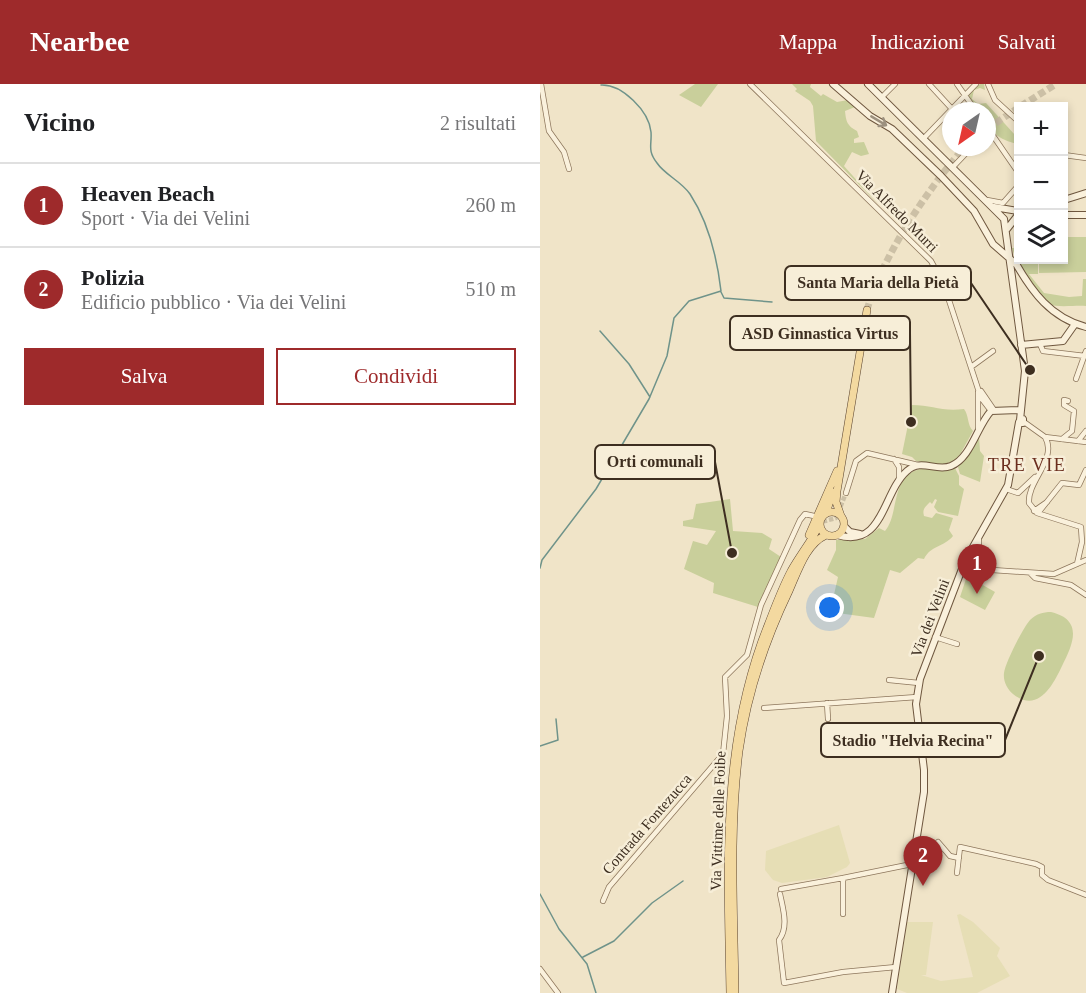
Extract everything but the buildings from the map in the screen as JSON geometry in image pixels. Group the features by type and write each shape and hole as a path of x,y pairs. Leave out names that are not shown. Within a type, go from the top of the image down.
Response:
{"main road":[{"path":"843,458 826,513 820,524 826,535 837,535 844,526 836,497 843,458 867,310"},
{"path":"791,571 843,458"},
{"path":"826,513 834,512 841,516"},
{"name":"Via Vittime delle Foibe","path":"730,993 729,813 733,751 749,681 768,626 791,571 820,524"},
{"name":"Via Vittime delle Foibe","path":"735,993 735,789 745,720 759,667 778,615 809,551 815,541 826,535"}],"street":[{"path":"541,84 549,131 564,152 569,169"},
{"name":"Via Alfredo Murri","path":"750,84 931,261 944,285 978,387"},
{"path":"833,84 870,116 892,129 941,176 974,211 988,236 1008,256 1038,298 1058,315 1086,327"},
{"path":"868,84 994,206 1004,219 1007,230"},
{"path":"882,98 895,84"},
{"path":"929,84 945,102"},
{"path":"957,84 969,102"},
{"path":"958,102 976,84"},
{"path":"988,84 995,100 1014,117"},
{"path":"924,138 942,120"},
{"path":"996,141 1014,166"},
{"path":"952,166 963,156"},
{"path":"1068,156 1086,158"},
{"path":"987,200 1003,203 1014,191"},
{"path":"1068,199 1086,193"},
{"path":"994,206 1014,209"},
{"path":"1068,215 1086,215"},
{"path":"1007,230 1014,222"},
{"name":"Via dei Velini","path":"892,993 924,788 917,697 919,683 958,577 979,532 1006,489 1022,424 1025,370 1008,256 1007,230"},
{"path":"1008,239 1005,245 1008,256"},
{"path":"1021,345 1064,341 1075,324"},
{"path":"1040,344 1043,351 1085,359"},
{"path":"971,367 993,351"},
{"path":"1076,379 1086,351"},
{"path":"978,387 993,410"},
{"path":"978,387 978,431"},
{"path":"1062,439 1072,431 1074,411 1064,405 1064,400 1068,401"},
{"path":"993,410 1021,411"},
{"path":"846,493 860,456 867,453 919,465 944,468 954,465 993,410"},
{"path":"1022,424 1045,437 1086,442"},
{"path":"1078,441 1086,431"},
{"path":"1045,437 1048,449 1028,498 1036,512 1081,527 1084,542 1077,564"},
{"path":"894,459 900,472 898,483"},
{"path":"837,535 857,538 873,528 898,483 910,468 919,465"},
{"path":"1036,512 1062,483 1079,485 1086,470"},
{"path":"1006,489 1018,493 1038,473"},
{"name":"Contrada Fontezucca","path":"603,901 609,886 723,754 727,716 725,677 746,657 761,605 800,520 806,513 814,516"},
{"path":"844,526 850,532 866,533"},
{"path":"979,532 978,569 1030,573 1061,572 1086,560"},
{"path":"1030,573 1035,578 1071,585 1086,595"},
{"path":"935,637 957,644"},
{"path":"890,680 919,683"},
{"path":"764,708 917,697"},
{"path":"827,703 828,719"},
{"path":"938,842 950,856 959,858"},
{"path":"957,873 960,847 1036,864 1042,867 1042,875 1048,880 1086,896"},
{"path":"896,967 843,972 784,983 779,940 784,934 785,923 781,891 912,864"},
{"path":"843,878 843,915"},
{"path":"540,969 558,993"}],"shaded area":[{"path":"839,825 850,863 847,867 827,877 782,883 773,880 765,870 766,851"},
{"path":"960,914 973,922 1000,948 997,956 1010,976 977,993 907,993 897,989 907,922 933,922 926,975 921,975 941,981 973,977 957,915"}],"green space":[{"path":"695,84 718,84 701,107 679,95"},
{"path":"792,84 811,84 810,87 821,96 823,94 837,102 848,100 855,107 845,111 847,120 849,125 857,131 859,137 854,139 854,143 864,142 869,154 861,156 852,152 844,166 878,204 816,141 813,106 810,101 795,91 797,89"},
{"path":"980,84 984,84 985,90 980,88 974,90 972,99 976,102 972,102 967,95"},
{"path":"996,114 1014,134 1014,143 996,135"},
{"path":"1068,237 1086,237 1086,272 1039,273 1039,264 1068,264"},
{"path":"1019,264 1038,264 1038,274 1029,274 1044,293 1069,297 1082,296 1083,279 1086,279 1086,306 1048,304 1037,295"},
{"path":"912,405 949,410 964,409 973,431 957,460 941,465 916,461 902,454"},
{"path":"979,436 980,451 984,456 980,482 960,474 958,467"},
{"path":"955,468 959,476 959,485 964,489 958,516 938,512 934,507 937,500 935,499 932,504 930,502 924,508 923,512 924,516 932,518 936,513 953,518 949,530 953,536 930,551 924,559 918,558 900,573 890,570 874,618 830,612 838,577 827,570 836,550 836,540 865,539 879,528 885,531 892,516 899,488 909,474 922,469 950,470"},
{"path":"730,499 733,531 762,533 772,539 769,549 781,557 758,607 713,593 714,583 684,569 693,541 707,545 716,531 683,526 683,521 693,519 696,504"},
{"path":"967,576 995,592 985,610 960,597"},
{"path":"1045,612 1051,612 1068,621 1072,627 1070,649 1054,681 1044,695 1030,701 1022,699 1007,687 1004,679 1005,668 1030,620"}],"waterway":[{"path":"540,568 542,560 596,489 649,399 667,356 674,318 689,301 721,291 714,253 697,205 686,189 664,171 654,158 651,151 649,124 640,108 626,94 601,85"},
{"path":"721,292 724,298 772,302"},
{"path":"600,331 629,364 650,397"},
{"path":"540,746 558,740 556,719"},
{"path":"583,957 614,941 652,903 683,881"},
{"path":"540,894 559,929 587,964 596,993"}],"tunnel":[{"path":"1027,102 1056,84"},
{"path":"996,123 1014,111"},
{"path":"867,310 883,268 895,246 936,182 958,156"},
{"path":"817,517 825,521 836,518 846,493"}],"place":[{"name":"Santa Maria della Pietà","path":"1030,370"},
{"name":"ASD Ginnastica Virtus","path":"911,422"},
{"name":"Orti comunali","path":"732,553"},
{"name":"Heaven Beach","path":"977,594"},
{"name":"Stadio \"Helvia Recina\"","path":"1039,656"},
{"name":"Polizia","path":"923,886"}],"district":[{"name":"TRE VIE","path":"1027,465"}]}
